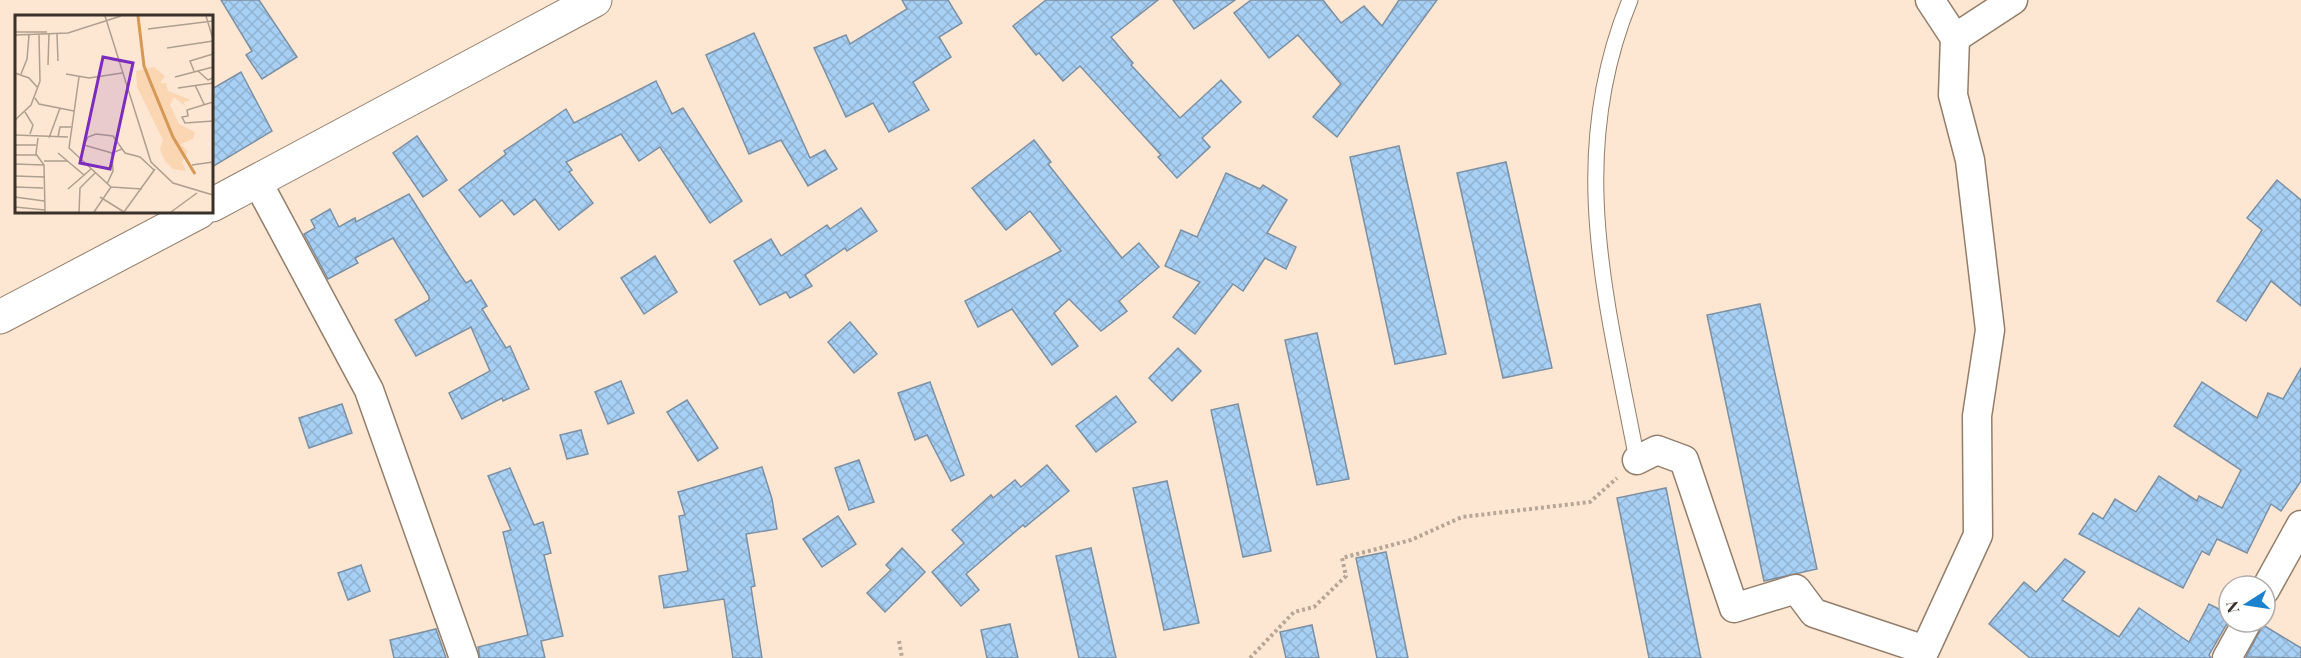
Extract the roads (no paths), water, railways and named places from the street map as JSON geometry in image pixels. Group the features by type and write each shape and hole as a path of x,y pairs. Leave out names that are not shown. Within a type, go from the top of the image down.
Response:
{"street":[{"path":"213,204 595,0"},
{"path":"1637,460 1657,450 1683,460 1734,608 1796,590 1814,614 1925,650 1978,536 1977,417 1990,330 1970,160 1953,95 1954,38 1930,0"},
{"path":"1954,38 2013,0"},
{"path":"257,181 369,390 464,658"},
{"path":"0,317 197,213"},
{"path":"2274,574 2301,525"},
{"path":"2229,657 2241,634"}],"lane":[{"path":"1629,0 1616,34 1601,90 1594,191 1599,260 1637,460"}]}
